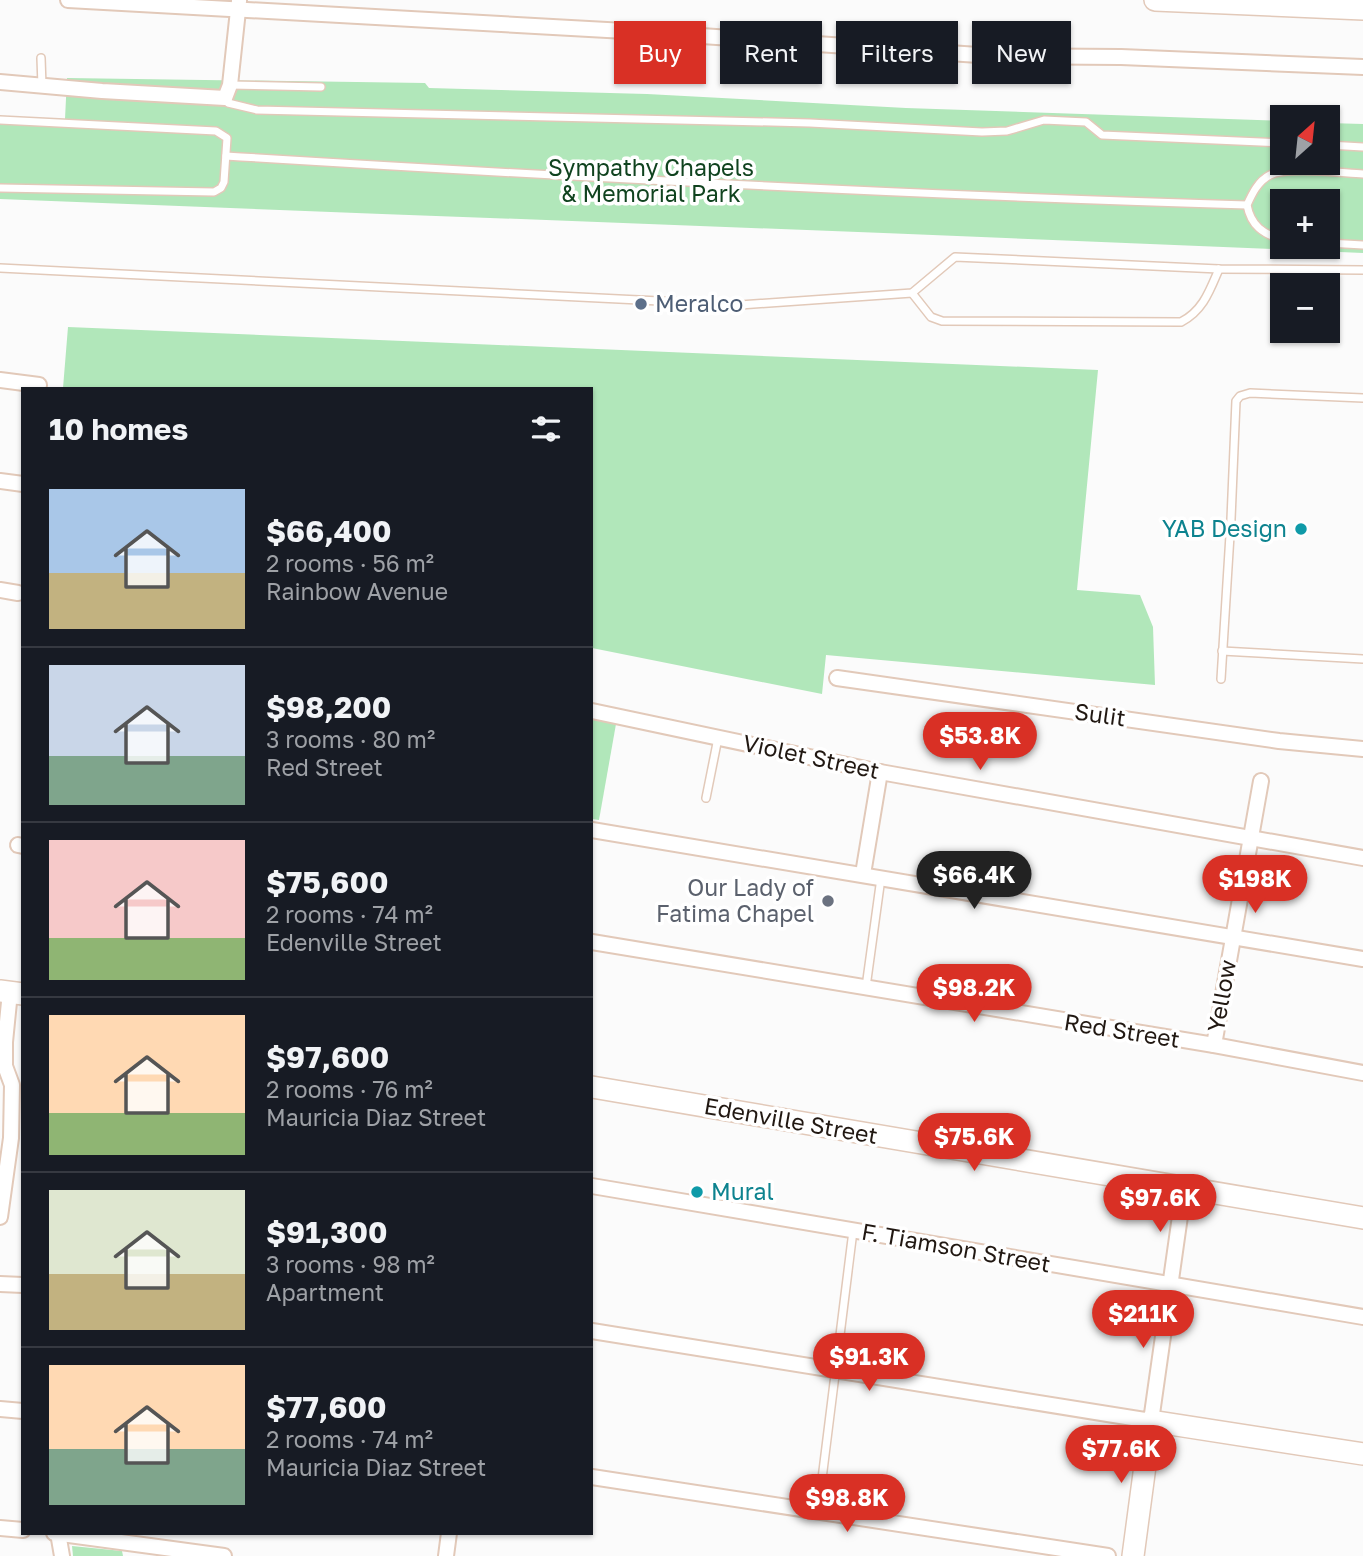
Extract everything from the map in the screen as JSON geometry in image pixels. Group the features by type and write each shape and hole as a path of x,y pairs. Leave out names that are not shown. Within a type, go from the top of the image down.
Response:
{"street":[{"path":"68,0 239,4 993,56 1121,57 1363,67"},
{"path":"1155,0 1363,9"},
{"path":"0,82 42,86 228,91 239,4"},
{"path":"0,380 39,385"},
{"path":"0,481 21,484"},
{"path":"0,590 18,593"},
{"name":"Sulit","path":"838,678 1279,741 1363,749"},
{"name":"Violet Street","path":"593,711 880,772 1363,858"},
{"path":"863,874 880,772"},
{"name":"Yellow","path":"1214,1045 1261,781"},
{"path":"593,830 1363,959"},
{"name":"Red Street","path":"593,943 1214,1045 1363,1073"},
{"path":"0,1217 12,1085 5,1066 11,992"},
{"name":"Edenville Street","path":"593,1087 1363,1218"},
{"name":"F. Tiamson Street","path":"593,1186 1363,1317"},
{"path":"1133,1556 1184,1188"},
{"path":"0,1284 21,1285"},
{"path":"593,1331 1363,1454"},
{"path":"0,1409 21,1411"},
{"path":"593,1476 1108,1556"},
{"path":"0,1528 21,1530"},
{"path":"57,1535 62,1556"},
{"path":"69,1535 190,1554 225,1556"},
{"path":"446,1556 449,1535"}],"lane":[{"path":"41,58 42,86"},
{"path":"321,87 228,91 228,103 257,110 810,123 982,132 1007,131 1044,120 1087,122 1102,135 1270,142"},
{"path":"0,120 216,131 227,138 224,182 214,192 0,188"},
{"path":"1340,146 1363,147"},
{"path":"226,156 1006,198 1247,205"},
{"path":"1270,234 1257,228 1249,218 1247,205 1261,182 1269,175 1283,171 1363,174"},
{"path":"1340,244 1363,245"},
{"path":"0,268 740,305 912,293 955,257 1219,269 1363,270"},
{"path":"912,293 931,317 942,321 1181,322 1199,310 1219,269"},
{"path":"1220,679 1236,401 1240,396 1250,393 1363,398"},
{"path":"1222,651 1363,659"},
{"path":"706,798 718,738"},
{"path":"866,989 881,877"},
{"path":"818,1511 853,1231"}],"green space":[{"name":"Sympathy Chapels & Memorial Park","path":"67,78 425,83 429,88 647,94 906,108 1270,121 1270,175 1340,175 1340,123 1363,124 1363,253 1340,252 1340,189 1270,189 1270,249 0,199 0,117 65,119"},
{"path":"68,327 1098,370 1077,590 1140,595 1153,627 1155,685 826,655 822,694 593,648 593,387 63,387"},
{"path":"593,719 616,724 599,820 593,819"},
{"path":"72,1546 122,1551 123,1556 73,1556"}],"place":[{"name":"Meralco","path":"641,304"},
{"name":"YAB Design","path":"1301,529"},
{"name":"Our Lady of Fatima Chapel","path":"828,901"},
{"name":"Mural","path":"697,1192"}]}
